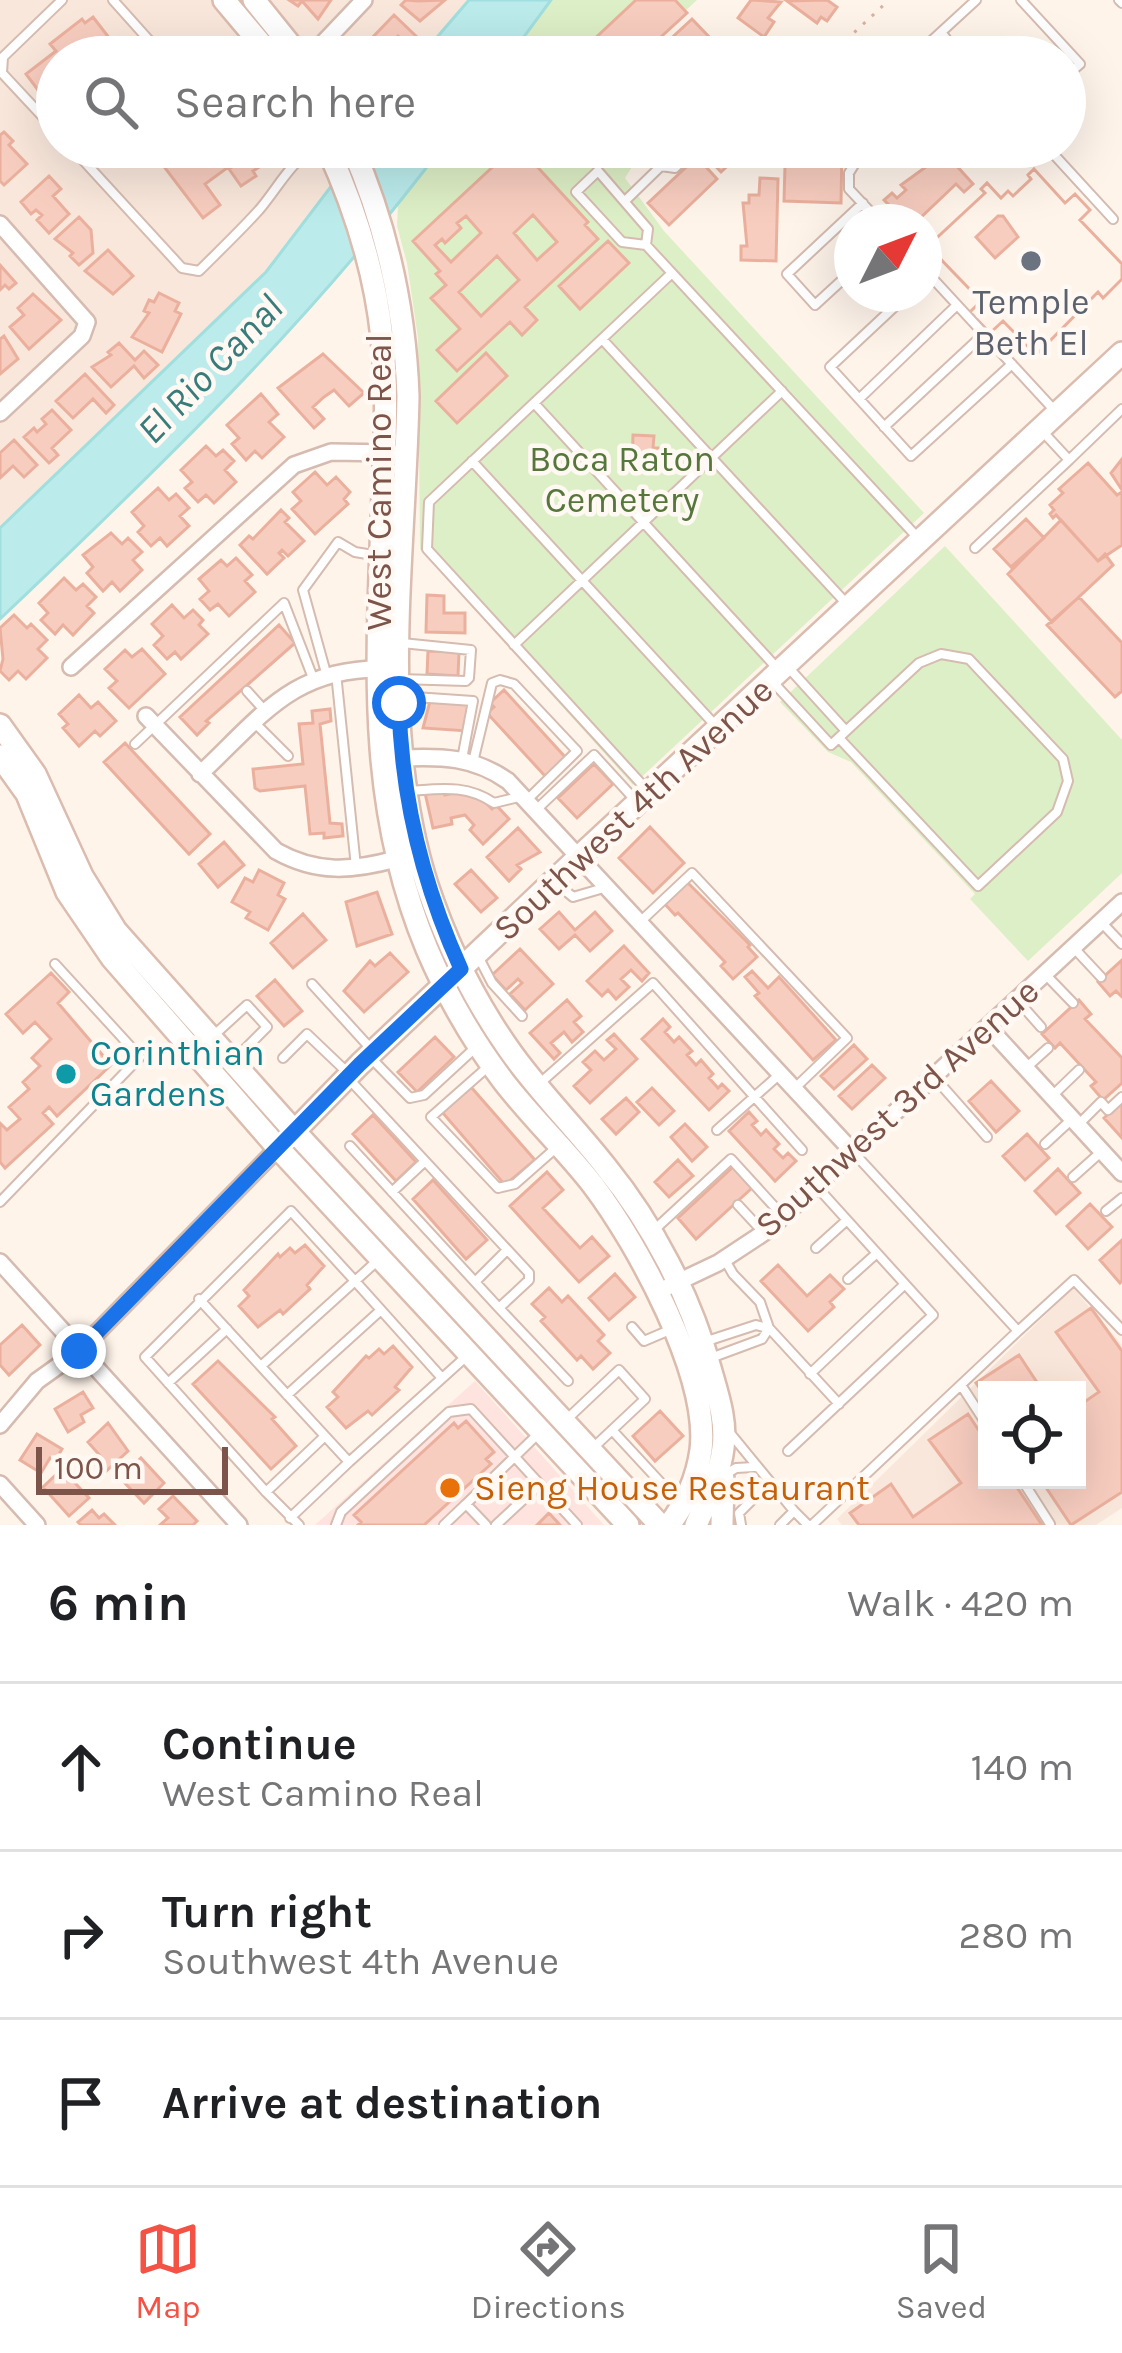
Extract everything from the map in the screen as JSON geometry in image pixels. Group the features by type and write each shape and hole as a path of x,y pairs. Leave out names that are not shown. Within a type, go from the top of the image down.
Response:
{"street":[{"path":"224,0 254,36"},
{"path":"254,0 283,36"},
{"path":"330,36 364,0"},
{"name":"West Camino Real","path":"337,168 367,255 396,453 400,643 380,764 396,859 444,986 478,1045 608,1206 668,1288 705,1351 723,1424 723,1464 696,1525"},
{"name":"West Camino Real","path":"358,168 384,235 403,325 408,396 381,556 405,791 428,886 469,962 499,1036 608,1168 651,1233 668,1288 673,1328 695,1395 701,1436 694,1480 669,1525"},
{"path":"0,224 87,322 82,336 0,413"},
{"name":"Southwest 4th Avenue","path":"0,1425 38,1381 79,1351 371,1053 1122,353"},
{"path":"71,668 294,465 331,452 396,453"},
{"path":"200,774 288,692 325,674 394,678"},
{"path":"151,720 276,850 314,867 357,869 396,859"},
{"path":"2,739 48,797 95,901 141,975 217,1053 381,1258 469,1354 564,1422 660,1525"},
{"path":"401,758 468,760 497,773 580,856 853,1152"},
{"name":"Southwest 3rd Avenue","path":"668,1288 764,1233 1122,902"},
{"path":"988,1027 1122,1173"},
{"path":"287,1140 513,1384 540,1432 628,1525"},
{"path":"0,1262 239,1525"},
{"path":"722,1525 723,1464"},
{"path":"0,1484 38,1525"}],"lane":[{"path":"36,109 2,73 1,64 62,0"},
{"path":"112,0 145,36"},
{"path":"937,36 976,0"},
{"path":"1021,0 1054,36"},
{"path":"941,32 944,36"},
{"path":"89,168 182,268 190,271 199,271 254,216 292,168"},
{"path":"625,201 659,168"},
{"path":"852,168 849,189 863,203"},
{"path":"1066,168 1113,219"},
{"path":"646,245 648,229 598,171 576,192 622,242 646,245 921,541"},
{"path":"834,230 787,274 815,305 834,288"},
{"path":"644,798 428,549 429,502 672,273"},
{"path":"942,290 1012,364 1070,460"},
{"path":"859,398 956,304"},
{"path":"889,312 830,367 911,456 1012,364"},
{"path":"884,427 984,334"},
{"path":"602,339 849,607"},
{"path":"514,645 782,391"},
{"path":"534,403 779,672 843,734 978,886 1057,812 1065,798 1068,781 1063,758 969,659 941,654 919,663 843,734 832,745 779,672"},
{"path":"975,548 1122,409"},
{"path":"472,461 719,729"},
{"path":"357,869 325,674 303,590 338,542 355,552 381,556"},
{"path":"135,744 151,720 284,603 325,674"},
{"path":"394,678 469,678 471,650 400,643"},
{"path":"394,678 473,701 468,760"},
{"path":"468,760 492,683 514,684 577,752 528,802"},
{"path":"247,691 288,756"},
{"path":"405,791 459,788 478,792 494,803 528,802 594,755 644,798"},
{"path":"640,921 692,873 847,1038 795,1088"},
{"path":"554,881 573,897 608,886"},
{"path":"1100,922 1122,944"},
{"path":"1073,947 1101,977"},
{"path":"469,962 522,1016"},
{"path":"1,1200 140,1057 55,964"},
{"path":"1045,974 1073,1003"},
{"path":"537,1086 653,983 802,1150"},
{"path":"312,984 410,1098 424,1095 478,1045"},
{"path":"1017,1000 1041,1027"},
{"path":"247,1005 267,1027 217,1053 247,1005"},
{"path":"283,1058 307,1034 532,1276 499,1308"},
{"path":"1026,1068 1048,1048"},
{"path":"492,1064 431,1117 497,1188 515,1184 559,1145"},
{"path":"1052,1096 1079,1070"},
{"path":"717,1130 782,1072"},
{"path":"934,1077 988,1137"},
{"path":"1045,1144 1102,1102 1108,1110 1122,1097"},
{"path":"350,1146 568,1382"},
{"path":"1073,1177 1102,1151"},
{"path":"853,1152 1018,1331"},
{"path":"651,1233 731,1159 783,1216"},
{"path":"392,1192 424,1162"},
{"path":"788,1451 933,1315 816,1186"},
{"path":"1106,1211 1122,1198"},
{"path":"738,1205 764,1233"},
{"path":"299,1525 145,1357 199,1299 291,1211 442,1378"},
{"path":"816,1248 847,1220"},
{"path":"475,1282 507,1250"},
{"path":"848,1279 877,1253"},
{"path":"261,1366 381,1258"},
{"path":"725,1259 760,1302 769,1328 838,1405"},
{"path":"723,1424 810,1525 1074,1280 1122,1330"},
{"path":"810,1373 905,1284"},
{"path":"199,1299 350,1462"},
{"path":"287,1395 381,1310"},
{"path":"705,1351 756,1325 769,1328"},
{"path":"632,1328 644,1341 673,1328"},
{"path":"705,1351 762,1339 769,1328"},
{"path":"168,1384 227,1329"},
{"path":"290,1518 469,1354"},
{"path":"564,1422 619,1370 645,1399 590,1450"},
{"path":"961,1385 978,1411"},
{"path":"336,1525 341,1512 449,1412 471,1409 578,1525"},
{"path":"612,1430 661,1483"},
{"path":"444,1525 540,1432"},
{"path":"266,1492 325,1436"},
{"path":"723,1464 756,1467"},
{"path":"496,1525 540,1484"},
{"path":"1028,1489 1050,1524"},
{"path":"741,1525 739,1513 755,1497"},
{"path":"466,1504 486,1525"},
{"path":"780,1525 794,1510"}],"path":[{"path":"850,36 889,0"}],"shaded area":[{"path":"0,0 469,0 438,36 36,36 36,168 345,168 266,272 0,528"},
{"path":"1073,1288 1122,1345 1122,1508 1096,1525 842,1525 837,1519"},
{"path":"475,1381 604,1525 315,1525"}],"green space":[{"path":"551,0 697,0 658,36 524,36"},
{"name":"Boca Raton Cemetery","path":"426,168 631,168 625,178 664,231 924,513 633,785 420,549 418,338 397,226 398,206"},
{"path":"945,546 1122,740 1122,873 1028,961 970,899 975,894 851,762 828,752 780,702"}],"water":[{"path":"469,0 551,0 524,36 438,36"},
{"name":"El Rio Canal","path":"345,168 426,168 286,334 175,450 0,619 0,528 266,272"}],"building":[{"path":"289,0 331,0 318,19 302,1 298,6"},
{"path":"406,0 445,0 420,21 401,5"},
{"path":"636,0 675,0 687,13 662,36 597,36"},
{"path":"751,0 781,2 768,18 774,22 765,36 738,18"},
{"path":"827,0 837,7 827,21 821,17 817,23 787,1"},
{"path":"394,15 416,36 398,36 374,36"},
{"path":"93,17 108,36 60,36 82,19 85,23"},
{"path":"692,19 708,36 674,36"},
{"path":"36,66 36,87 26,74"},
{"path":"4,132 27,164 4,185 0,181 0,135"},
{"path":"165,168 227,168 205,184 220,205 203,218"},
{"path":"258,168 253,171 256,176 241,186 229,169"},
{"path":"491,168 538,168 598,239 525,307 537,320 522,335 510,322 457,371 437,350 460,329 431,298 446,285 436,274 440,271 413,241","holes":["533,215 557,242 537,260 514,233","466,216 481,233 451,262 435,245 442,239 445,243","497,256 519,280 481,316 459,292"]},
{"path":"685,168 707,168 717,179 669,225 648,203"},
{"path":"785,168 842,168 841,203 784,201"},
{"path":"924,168 959,168 973,184 964,192 956,184 935,204 888,204 884,200 906,190 901,185"},
{"name":"Temple Beth El","path":"1034,169 1065,203 1075,194 1090,210 1080,220 1122,264 1122,279 1103,298 1098,292 1036,355 1003,321 990,333 970,312 981,301 942,261 942,233 985,193 981,189 987,183 1001,198 1008,191 1013,196 1031,179 1028,175","holes":["998,216 1003,216 1018,237 995,258 976,237"]},
{"name":"Temple Beth El","path":"1034,169 1065,203 1075,194 1090,210 1080,220 1122,264 1122,279 1103,298 1098,292 1036,355 1003,321 990,333 970,312 981,301 942,261 942,233 985,193 981,189 987,183 1001,198 1008,191 1013,196 1031,179 1028,175"},
{"path":"49,176 61,189 53,196 69,214 49,233 37,220 42,215 36,210 31,214 21,202"},
{"path":"760,178 778,179 776,261 741,260 741,246 747,246 743,203 749,203 749,195 759,195"},
{"path":"79,217 91,230 93,253 79,265 70,256 73,253 55,239"},
{"path":"608,241 629,263 580,309 559,286"},
{"path":"108,250 133,276 113,294 85,271"},
{"path":"0,265 16,283 9,289 5,285 0,290"},
{"path":"159,293 179,303 175,311 181,314 162,352 132,337 149,313 144,311 149,300 154,302"},
{"path":"33,294 61,320 29,349 10,327 24,315 18,308"},
{"path":"4,336 18,359 0,374 0,339"},
{"path":"119,343 135,360 144,351 158,365 144,378 134,366 111,387 92,367 111,355 108,352"},
{"path":"486,353 507,376 457,423 436,401"},
{"path":"323,354 364,393 349,406 334,390 313,407 324,419 314,428 278,388"},
{"path":"85,374 114,405 106,413 93,399 73,418 56,401"},
{"path":"261,394 278,414 269,422 284,437 262,458 255,451 246,460 232,444 239,438 227,425"},
{"path":"52,410 71,430 52,448 58,455 49,463 24,437 46,424 42,419"},
{"path":"633,435 654,436 653,448 663,448 663,466 632,465"},
{"path":"14,440 37,465 24,477 13,466 0,478 0,453"},
{"path":"206,446 216,456 223,450 234,461 225,470 236,482 214,503 206,495 198,502 185,488 192,482 181,470"},
{"path":"1122,459 1122,490 1111,473"},
{"path":"1088,463 1117,495 1122,492 1122,545 1098,561 1050,514 1054,510 1050,505 1063,493 1059,489"},
{"path":"315,472 327,485 336,477 350,492 344,499 348,504 315,534 292,509 301,501 293,492"},
{"path":"158,488 169,500 176,494 189,508 180,516 189,526 167,546 160,538 151,546 138,532 144,526 132,512"},
{"path":"281,510 289,518 285,522 304,541 288,556 282,550 279,553 284,558 267,574 240,545 249,536 253,539"},
{"path":"1026,519 1044,538 1011,567 994,549"},
{"path":"1061,520 1098,561 1105,554 1113,565 1052,622 1008,574"},
{"path":"111,533 122,544 128,538 142,552 133,560 142,570 120,591 112,582 103,591 87,573 93,567 83,555"},
{"path":"236,558 252,575 245,581 255,592 229,616 218,604 210,610 200,599 209,591 199,579 221,560 227,566"},
{"path":"64,578 76,590 83,584 96,597 87,606 94,613 73,635 63,625 55,634 41,620 48,613 39,603"},
{"path":"427,595 444,596 444,613 465,613 465,633 426,632"},
{"path":"1079,597 1122,643 1122,691 1115,697 1047,625"},
{"path":"172,605 184,618 193,610 208,634 181,659 175,652 167,659 154,645 163,636 152,624"},
{"path":"14,615 47,640 38,649 47,658 26,679 18,671 9,680 0,671 0,628"},
{"path":"279,625 295,643 206,721 209,723 197,735 180,717"},
{"path":"142,649 165,674 129,708 109,688 117,681 105,669 125,650 132,657"},
{"path":"428,651 459,652 458,676 427,674"},
{"path":"504,690 566,758 546,777 487,713"},
{"path":"79,695 91,708 98,702 116,721 79,746 63,728 68,724 59,714"},
{"path":"430,701 469,704 467,731 423,728"},
{"path":"330,709 331,721 320,724 330,823 342,824 343,836 324,838 324,833 310,834 305,786 260,791 255,788 253,769 303,764 299,724 313,723 312,711"},
{"path":"125,743 210,834 189,854 104,762"},
{"path":"594,764 613,784 577,818 558,798"},
{"path":"444,789 445,795 463,791 492,809 496,805 509,819 483,844 470,830 474,825 465,815 433,828 425,793"},
{"path":"650,827 684,863 653,893 619,858"},
{"path":"518,828 540,852 517,865 521,869 509,881 487,857"},
{"path":"224,842 244,865 218,887 199,864"},
{"path":"259,870 284,883 278,895 285,899 268,930 246,918 250,912 232,902 245,878 253,882"},
{"path":"471,870 497,898 481,912 455,884"},
{"path":"686,881 757,957 733,979 721,966 725,962 663,902"},
{"path":"377,892 392,934 357,946 346,902"},
{"path":"559,912 575,930 595,912 612,931 590,951 575,935 559,949 540,929"},
{"path":"303,914 326,940 293,968 271,943"},
{"path":"624,946 649,973 642,981 631,970 621,979 629,987 616,999 608,990 602,996 587,981"},
{"path":"520,949 553,984 525,1010 510,994 522,983 518,979 506,990 492,975"},
{"path":"390,953 408,972 364,1012 344,991 370,961 375,966"},
{"path":"1122,960 1122,997 1116,991 1110,996 1098,982"},
{"path":"752,971 768,988 779,977 836,1040 813,1060 755,996 759,993 745,977"},
{"name":"Corinthian Gardens","path":"51,973 69,992 58,1003 111,1065 57,1116 49,1107 43,1113 53,1124 5,1168 0,1162 0,1123 7,1130 20,1119 9,1107 29,1089 23,1082 40,1066 32,1058 51,1039 35,1022 23,1033 6,1014"},
{"path":"275,980 302,1011 284,1026 257,996"},
{"path":"567,1000 581,1016 574,1022 583,1032 572,1042 564,1032 551,1043 560,1053 554,1059 530,1033"},
{"path":"1079,1000 1091,1014 1085,1019 1122,1058 1122,1083 1103,1100 1091,1086 1096,1082 1060,1043 1055,1048 1042,1034"},
{"path":"663,1019 670,1027 665,1032 674,1042 679,1037 692,1051 687,1055 696,1065 701,1060 718,1088 722,1084 729,1091 709,1110 642,1039"},
{"path":"614,1034 637,1059 590,1103 574,1086 591,1070 583,1062 595,1051 604,1060 616,1049 607,1040"},
{"path":"435,1037 454,1057 417,1092 398,1072"},
{"path":"854,1045 867,1059 834,1089 821,1076"},
{"path":"872,1065 885,1078 852,1109 839,1096"},
{"path":"991,1081 1019,1111 996,1132 969,1101"},
{"path":"471,1087 535,1160 505,1185 442,1112"},
{"path":"652,1088 674,1111 659,1125 637,1102"},
{"path":"626,1098 639,1112 616,1134 602,1119"},
{"path":"1122,1101 1122,1138 1104,1118"},
{"path":"749,1112 761,1135 766,1130 779,1144 774,1149 796,1161 775,1181 729,1131"},
{"path":"373,1115 416,1162 396,1181 353,1134"},
{"path":"685,1124 707,1147 692,1161 671,1137"},
{"path":"1027,1134 1049,1158 1025,1180 1003,1156"},
{"path":"678,1160 693,1176 669,1197 655,1182"},
{"path":"733,1167 752,1188 696,1239 678,1218"},
{"path":"1058,1169 1080,1193 1056,1214 1035,1191"},
{"path":"547,1172 563,1190 543,1208 580,1248 592,1237 609,1256 579,1282 510,1206"},
{"path":"433,1180 487,1240 466,1259 413,1199"},
{"path":"1090,1204 1112,1227 1088,1249 1067,1226"},
{"path":"1122,1240 1122,1281 1120,1283 1100,1260"},
{"path":"305,1245 324,1266 307,1285 310,1289 283,1314 280,1310 258,1327 239,1306 249,1296 244,1290 278,1254 290,1248 295,1253"},
{"path":"778,1265 807,1296 830,1275 844,1289 830,1302 834,1307 808,1331 761,1281"},
{"path":"615,1274 635,1297 609,1320 589,1298"},
{"path":"549,1288 562,1302 568,1296 604,1335 598,1341 610,1353 593,1369 581,1356 577,1360 541,1321 545,1317 532,1304"},
{"path":"1091,1308 1122,1351 1122,1492 1071,1525 1047,1489 1086,1489 1086,1401 1099,1392 1056,1332"},
{"path":"22,1325 40,1345 9,1375 0,1365 0,1345"},
{"path":"393,1346 412,1367 395,1387 399,1390 372,1415 368,1411 346,1428 327,1407 338,1397 333,1392 366,1356 379,1349 384,1354"},
{"path":"1019,1355 1036,1381 979,1381"},
{"path":"218,1361 275,1417 272,1419 296,1446 271,1469 193,1384"},
{"path":"83,1392 93,1408 81,1415 84,1422 68,1432 55,1409"},
{"path":"660,1411 683,1436 655,1461 633,1436"},
{"path":"968,1414 978,1429 978,1489 1018,1489 1042,1525 859,1525 850,1513 891,1484 913,1517 961,1483 929,1440"},
{"path":"466,1421 494,1452 486,1459 491,1464 424,1525 358,1525 361,1522 354,1515 454,1423 458,1428"},
{"path":"108,1423 128,1451 103,1474 96,1465 103,1459 88,1442"},
{"path":"37,1434 62,1449 41,1473 20,1460"},
{"path":"141,1458 164,1483 144,1503 120,1478"},
{"path":"62,1469 89,1498 69,1516 43,1487"},
{"path":"173,1496 197,1521 193,1525 160,1525 168,1518 159,1509"},
{"path":"92,1510 115,1525 81,1525 78,1522"},
{"path":"549,1513 560,1525 537,1525"}],"place":[{"name":"Temple Beth El","path":"1031,261"},
{"name":"Corinthian Gardens","path":"66,1074"},
{"name":"Sieng House Restaurant","path":"450,1488"}],"route":[{"path":"79,1351 360,1064 461,969 415,842 401,758 399,703"}]}
